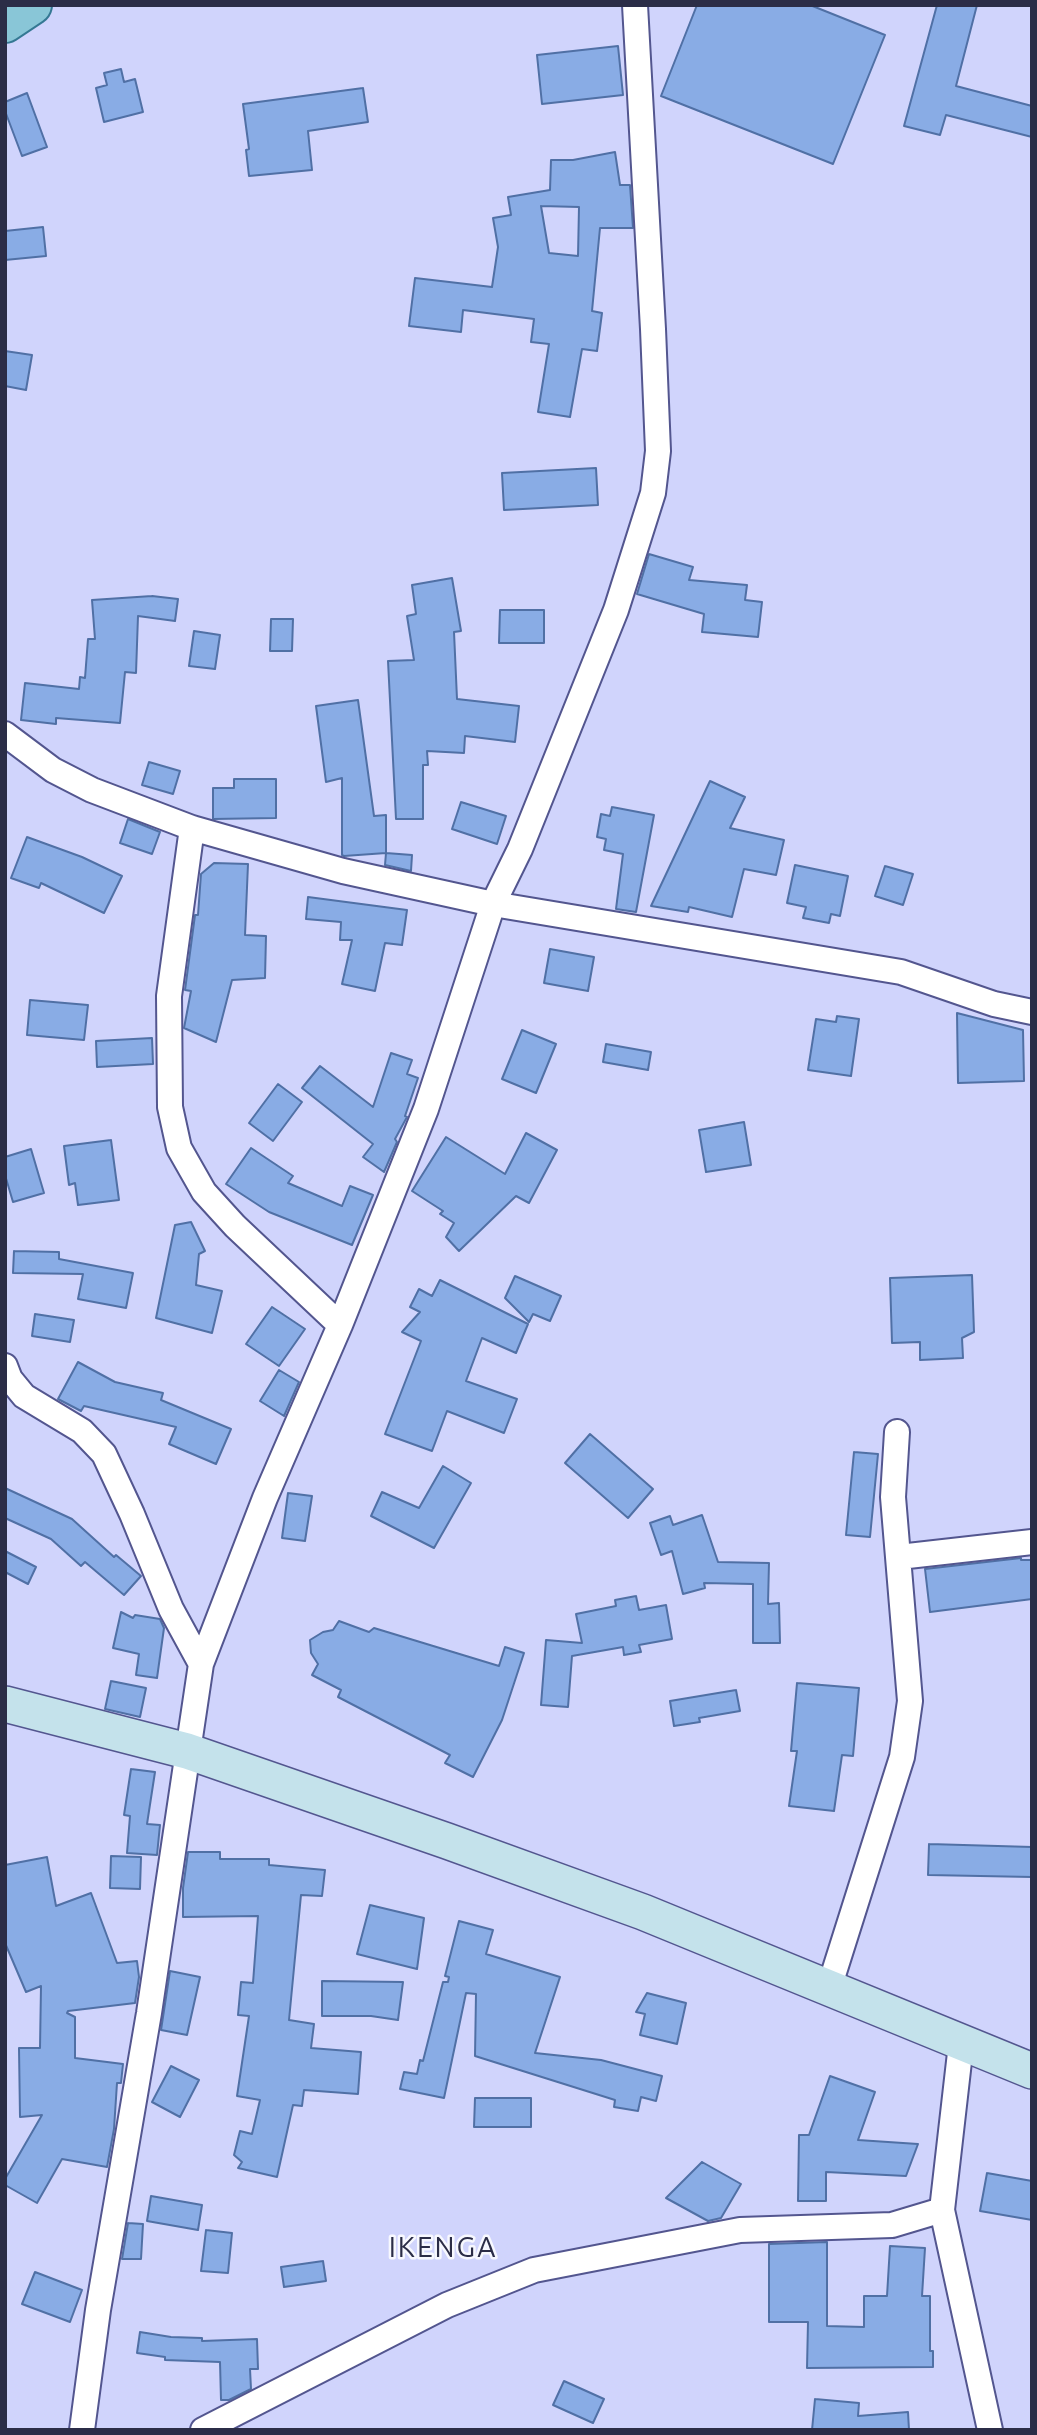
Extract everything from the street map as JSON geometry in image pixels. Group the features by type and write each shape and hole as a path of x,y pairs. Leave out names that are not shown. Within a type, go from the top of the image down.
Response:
{"main road":[{"path":"5,23 32,5"},
{"path":"5,1704 187,1751 630,1908 1032,2071"}],"street":[{"path":"82,2430 98,2310 149,2013 201,1664 265,1498 340,1325 426,1109 493,904 520,849 601,647 653,493 658,451 635,5"},
{"path":"5,734 53,770 92,790 192,828 343,871 493,904 901,972 994,1004 1032,1012"},
{"path":"192,828 169,996 170,1107 179,1148 204,1192 300,1290 340,1325"},
{"path":"5,1366 10,1379 24,1396 82,1431 104,1454 171,1609 201,1664"},
{"path":"829,1988 902,1757 910,1701 893,1497 897,1432"},
{"path":"899,1557 1032,1542"},
{"path":"961,2044 942,2210 990,2430"},
{"path":"202,2430 447,2305 534,2270 740,2230 892,2225 942,2210"}],"building":[{"path":"697,5 810,5 885,35 833,164 661,96"},
{"path":"937,5 977,5 956,86 1032,106 1032,137 946,115 940,135 904,126"},
{"path":"618,46 623,95 542,104 537,55"},
{"path":"121,69 124,82 135,79 143,112 104,122 96,88 107,85 104,73"},
{"path":"363,88 368,122 308,131 312,170 249,176 246,150 249,149 243,104"},
{"path":"27,93 47,147 22,156 5,111 5,102"},
{"path":"615,152 620,185 630,185 633,228 600,228 592,311 602,313 597,351 582,349 570,417 538,412 549,344 531,342 534,319 463,310 461,332 409,326 415,278 492,287 498,247 493,218 511,215 508,197 550,190 551,160 573,160","holes":["541,206 579,207 578,256 549,253"]},
{"path":"43,227 46,256 5,260 5,231"},
{"path":"5,351 32,355 26,390 5,386"},
{"path":"596,468 598,505 504,510 502,473"},
{"path":"649,554 693,567 689,580 747,585 745,600 762,602 758,637 702,632 704,614 637,594"},
{"path":"452,578 461,631 454,632 457,699 519,706 515,742 465,736 464,753 427,751 428,765 423,765 423,819 396,819 388,661 414,660 407,616 416,614 412,585"},
{"path":"152,596 178,599 175,621 138,616 136,673 125,672 120,723 56,718 56,724 21,720 25,683 79,689 80,677 85,678 88,639 95,639 92,600"},
{"path":"500,610 544,610 544,643 499,643"},
{"path":"271,619 293,619 292,651 270,651"},
{"path":"194,631 220,635 215,669 189,666"},
{"path":"358,700 374,816 386,815 386,853 344,856 342,778 326,782 316,706"},
{"path":"149,762 180,771 173,794 142,785"},
{"path":"234,779 276,779 276,818 213,819 213,788 234,788"},
{"path":"710,781 745,797 730,828 784,840 776,875 744,869 732,917 689,907 688,912 651,906"},
{"path":"461,802 506,816 497,844 452,829"},
{"path":"612,807 654,815 636,912 616,909 623,854 604,850 606,839 597,837 601,814 610,816"},
{"path":"128,819 160,832 152,854 120,843"},
{"path":"27,837 82,857 122,876 104,913 41,883 39,888 11,878"},
{"path":"386,853 412,855 411,871 385,865"},
{"path":"214,863 248,864 245,935 266,936 265,978 232,980 216,1042 184,1028 191,991 185,990 195,915 198,915 201,874"},
{"path":"795,865 848,876 840,916 831,914 829,923 803,918 806,907 787,903"},
{"path":"885,866 913,874 903,905 875,896"},
{"path":"308,897 407,910 402,945 385,943 375,991 342,984 352,940 340,940 341,922 306,919"},
{"path":"550,949 594,957 588,991 544,983"},
{"path":"30,1000 88,1005 84,1040 27,1035"},
{"path":"957,1013 1023,1030 1024,1081 958,1083"},
{"path":"837,1016 859,1019 851,1076 808,1070 816,1019 836,1022"},
{"path":"522,1030 556,1044 536,1093 502,1079"},
{"path":"152,1038 153,1064 97,1067 96,1041"},
{"path":"606,1044 651,1052 648,1070 603,1062"},
{"path":"391,1053 412,1060 407,1074 418,1078 405,1116 407,1117 395,1139 397,1142 384,1172 363,1157 373,1144 302,1088 320,1066 373,1107"},
{"path":"278,1084 302,1102 273,1141 249,1123"},
{"path":"744,1122 751,1165 706,1172 699,1130"},
{"path":"526,1133 557,1150 529,1203 516,1196 459,1251 446,1237 454,1223 440,1214 443,1211 412,1191 446,1137 505,1174"},
{"path":"111,1140 119,1200 78,1205 75,1183 69,1185 64,1146"},
{"path":"251,1148 293,1176 288,1183 342,1206 350,1186 373,1195 352,1245 269,1212 226,1184"},
{"path":"31,1149 44,1193 13,1202 5,1175 5,1157"},
{"path":"191,1222 205,1251 199,1254 196,1285 222,1291 212,1333 156,1318 175,1225"},
{"path":"14,1251 59,1252 59,1259 133,1273 126,1308 78,1299 83,1274 13,1273"},
{"path":"972,1275 974,1332 962,1338 963,1358 920,1360 920,1342 892,1343 890,1278"},
{"path":"515,1276 561,1296 550,1321 533,1314 529,1322 505,1298"},
{"path":"440,1280 528,1324 516,1353 482,1338 466,1381 517,1399 504,1433 447,1411 432,1451 385,1434 421,1341 402,1332 420,1312 410,1307 419,1289 432,1296"},
{"path":"272,1307 305,1329 279,1366 246,1344"},
{"path":"35,1314 74,1320 70,1342 32,1336"},
{"path":"78,1362 115,1382 163,1393 161,1400 231,1429 216,1464 169,1444 176,1427 84,1406 81,1411 58,1399"},
{"path":"279,1370 299,1382 284,1416 260,1401"},
{"path":"590,1434 653,1489 628,1518 565,1463"},
{"path":"854,1452 878,1454 870,1537 846,1535"},
{"path":"443,1466 471,1483 434,1548 371,1516 382,1492 419,1508"},
{"path":"5,1488 72,1519 114,1557 116,1555 141,1576 124,1595 85,1562 81,1566 51,1539 5,1518"},
{"path":"288,1493 312,1496 305,1541 282,1538"},
{"path":"702,1515 718,1562 769,1563 768,1604 779,1603 780,1643 753,1643 753,1584 704,1583 705,1588 683,1594 672,1551 661,1555 650,1523 670,1516 673,1525"},
{"path":"5,1551 36,1567 28,1584 5,1572"},
{"path":"1021,1558 1032,1560 1032,1599 930,1612 925,1569"},
{"path":"636,1596 639,1610 666,1605 672,1639 639,1645 641,1652 624,1655 623,1647 572,1656 568,1707 541,1705 546,1640 582,1643 576,1614 616,1606 615,1600"},
{"path":"121,1612 133,1618 135,1615 160,1619 164,1628 157,1678 136,1675 139,1654 113,1648"},
{"path":"339,1621 369,1632 374,1628 499,1666 505,1647 524,1653 502,1720 473,1777 445,1763 450,1755 338,1697 341,1690 312,1675 318,1664 311,1653 310,1640 323,1632 333,1630"},
{"path":"111,1681 146,1688 140,1717 105,1709"},
{"path":"797,1683 859,1688 853,1756 842,1755 834,1811 789,1806 797,1751 791,1751"},
{"path":"736,1690 740,1711 699,1718 700,1722 674,1726 670,1701"},
{"path":"131,1769 155,1772 147,1824 160,1825 157,1855 127,1853 130,1816 124,1815"},
{"path":"929,1844 1032,1847 1032,1877 928,1875"},
{"path":"188,1852 220,1852 220,1859 269,1859 269,1865 325,1870 322,1896 301,1895 289,2020 314,2024 311,2048 361,2052 358,2094 304,2090 302,2106 293,2105 277,2177 238,2168 242,2162 234,2155 240,2131 252,2134 260,2100 237,2096 249,2016 238,2015 241,1982 253,1983 258,1916 183,1917 183,1888"},
{"path":"111,1856 141,1857 140,1889 110,1888"},
{"path":"47,1857 56,1906 91,1893 117,1963 137,1961 139,1977 135,2003 67,2013 75,2017 75,2058 123,2064 121,2083 117,2083 114,2129 107,2167 62,2159 37,2203 5,2185 5,2179 42,2115 20,2117 19,2048 40,2048 41,1986 26,1992 5,1943 5,1865"},
{"path":"370,1905 424,1918 417,1969 357,1954"},
{"path":"459,1921 493,1930 486,1954 560,1977 535,2053 601,2060 662,2076 656,2101 641,2097 638,2111 614,2107 615,2100 475,2056 476,1994 466,1993 444,2098 400,2089 404,2072 417,2074 420,2060 423,2061 443,1982 448,1982 449,1977 445,1976"},
{"path":"170,1971 200,1977 187,2035 161,2030"},
{"path":"322,1981 403,1982 398,2020 371,2016 322,2016"},
{"path":"647,1993 686,2003 677,2044 640,2035 645,2014 636,2012"},
{"path":"171,2066 199,2080 180,2117 152,2102"},
{"path":"830,2076 875,2092 858,2140 918,2144 906,2176 826,2172 826,2201 798,2201 799,2135 809,2135"},
{"path":"475,2098 531,2098 531,2127 474,2127"},
{"path":"702,2162 741,2184 721,2218 708,2221 666,2198"},
{"path":"987,2173 1032,2181 1032,2220 980,2211"},
{"path":"151,2196 202,2205 198,2230 147,2221"},
{"path":"128,2223 143,2224 141,2259 122,2259"},
{"path":"206,2230 232,2233 228,2273 201,2271"},
{"path":"827,2242 827,2326 864,2327 864,2296 887,2296 890,2246 925,2248 922,2296 930,2296 930,2351 933,2351 933,2367 807,2368 808,2322 769,2322 769,2244"},
{"path":"323,2261 326,2281 284,2287 281,2267"},
{"path":"35,2272 82,2290 70,2322 22,2304"},
{"path":"140,2332 202,2338 202,2341 257,2339 258,2369 250,2369 251,2389 229,2400 221,2400 220,2362 165,2360 165,2357 137,2353"},
{"path":"564,2381 604,2399 593,2423 553,2405"},
{"path":"815,2399 859,2403 858,2416 908,2412 909,2430 812,2430"}],"district":[{"name":"IKENGA","path":"443,2248"}]}
